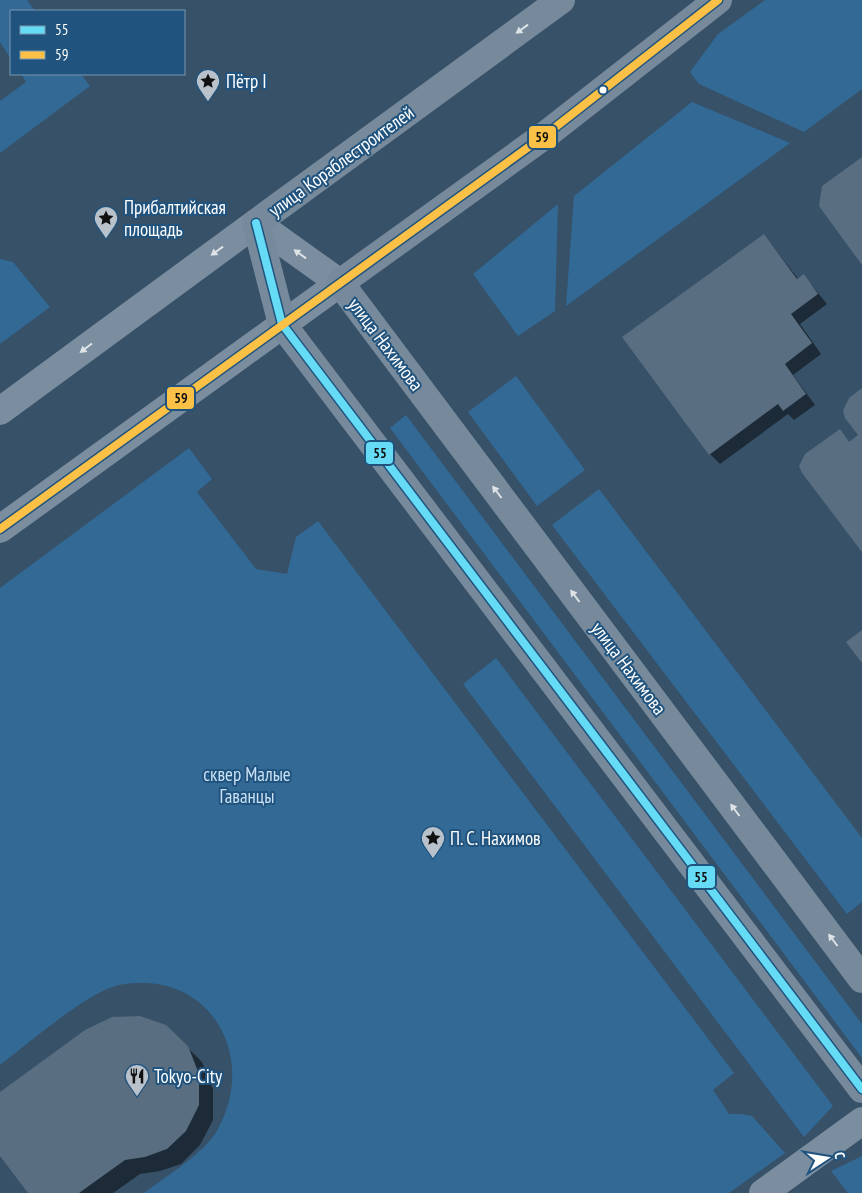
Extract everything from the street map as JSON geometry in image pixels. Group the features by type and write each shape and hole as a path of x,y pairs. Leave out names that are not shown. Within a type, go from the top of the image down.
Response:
{"main road":[{"name":"улица Кораблестроителей","path":"256,223 561,0"},
{"path":"340,283 548,132 718,0"},
{"path":"256,223 282,324 862,1088"},
{"name":"улица Нахимова","path":"340,283 862,979"}],"street":[{"name":"улица Нахимова","path":"256,223 340,283"},
{"name":"улица Кораблестроителей","path":"0,411 256,223"},
{"path":"0,529 340,283"},
{"path":"763,1193 862,1121"}],"green space":[{"path":"0,0 27,0 34,10 10,10 10,57 0,42"},
{"path":"765,0 862,0 862,89 804,132 699,84 690,72 718,34"},
{"path":"22,75 82,75 90,86 0,153 0,101 26,82"},
{"path":"692,102 790,143 566,306 574,196"},
{"path":"558,204 555,311 518,336 473,274"},
{"path":"0,259 13,262 50,307 0,344"},
{"path":"516,376 585,470 537,506 468,412"},
{"path":"406,415 862,1024 862,1058 390,428"},
{"name":"сквер Малые Гаванцы","path":"189,448 212,479 197,492 256,569 287,574 296,537 318,521 734,1073 713,1090 729,1114 752,1116 785,1153 729,1193 144,1193 204,1147 218,1129 229,1100 232,1072 228,1046 217,1022 200,1003 177,990 150,983 119,985 106,990 75,1008 0,1065 0,588"},
{"path":"599,489 862,838 862,902 847,914 552,525"},
{"path":"496,658 833,1106 804,1137 463,684"},
{"path":"862,1156 862,1193 848,1193 831,1171"}],"building":[{"path":"862,157 862,265 819,206 822,186"},
{"path":"764,234 797,279 804,274 818,294 791,314 812,343 785,364 806,394 783,411 778,404 709,455 622,337"},
{"path":"862,388 862,552 802,473 799,466 805,454 840,429 849,442 858,435 845,418 843,411 849,398"},
{"path":"862,630 862,663 846,642"},
{"path":"140,1016 166,1025 188,1046 199,1074 199,1105 186,1131 167,1149 145,1157 125,1160 79,1193 28,1193 0,1156 0,1092 85,1030 112,1017"}],"transit line":[{"name":"59","path":"0,529 548,133 718,0"},
{"name":"55","path":"256,223 282,324 862,1089"}],"place":[{"name":"Пётр I","path":"208,102"},
{"name":"Прибалтийская площадь","path":"106,239"},
{"name":"П. С. Нахимов","path":"433,859"},
{"name":"Tokyo-City","path":"137,1097"}]}
